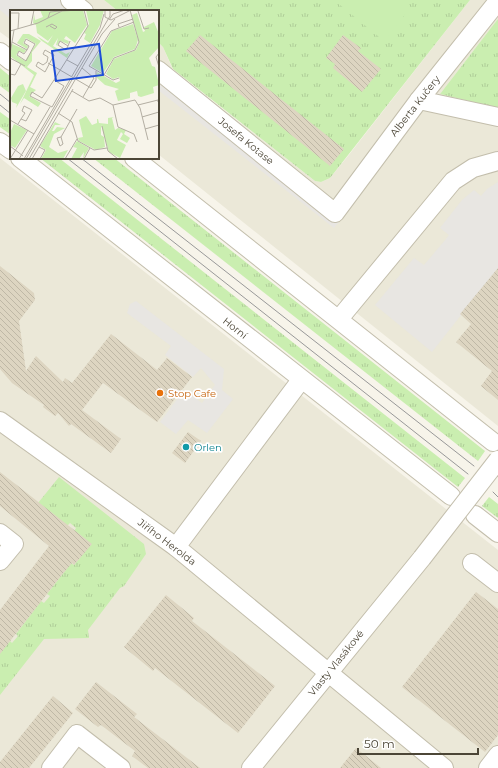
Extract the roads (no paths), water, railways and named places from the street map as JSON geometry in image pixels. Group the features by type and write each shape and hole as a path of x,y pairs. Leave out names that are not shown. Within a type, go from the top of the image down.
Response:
{"street":[{"path":"70,0 83,10"},
{"name":"Alberta Kučery","path":"335,212 419,100 498,1"},
{"path":"0,52 10,60"},
{"name":"Josefa Kotase","path":"159,71 335,212"},
{"path":"419,100 498,117"},
{"path":"0,142 10,149"},
{"name":"Horní","path":"21,159 301,380 451,496"},
{"path":"135,159 493,442"},
{"path":"339,319 453,181 473,168 498,161"},
{"path":"176,547 301,380"},
{"name":"Jiřího Herolda","path":"0,421 176,547 444,768"},
{"name":"Vlasty Vlasákové","path":"251,768 422,558 498,460"},
{"path":"475,515 498,533"},
{"path":"0,533 14,544 0,561"},
{"path":"472,563 498,583"},
{"path":"51,768 77,734 121,768"},
{"path":"488,768 498,756"}],"tram line":[{"path":"0,94 10,102"},
{"path":"0,105 10,113"},
{"path":"68,159 468,474"},
{"path":"82,159 474,466"},
{"path":"493,492 498,497"}],"place":[{"name":"Stop Cafe","path":"160,393"},
{"name":"Orlen","path":"186,447"}]}
